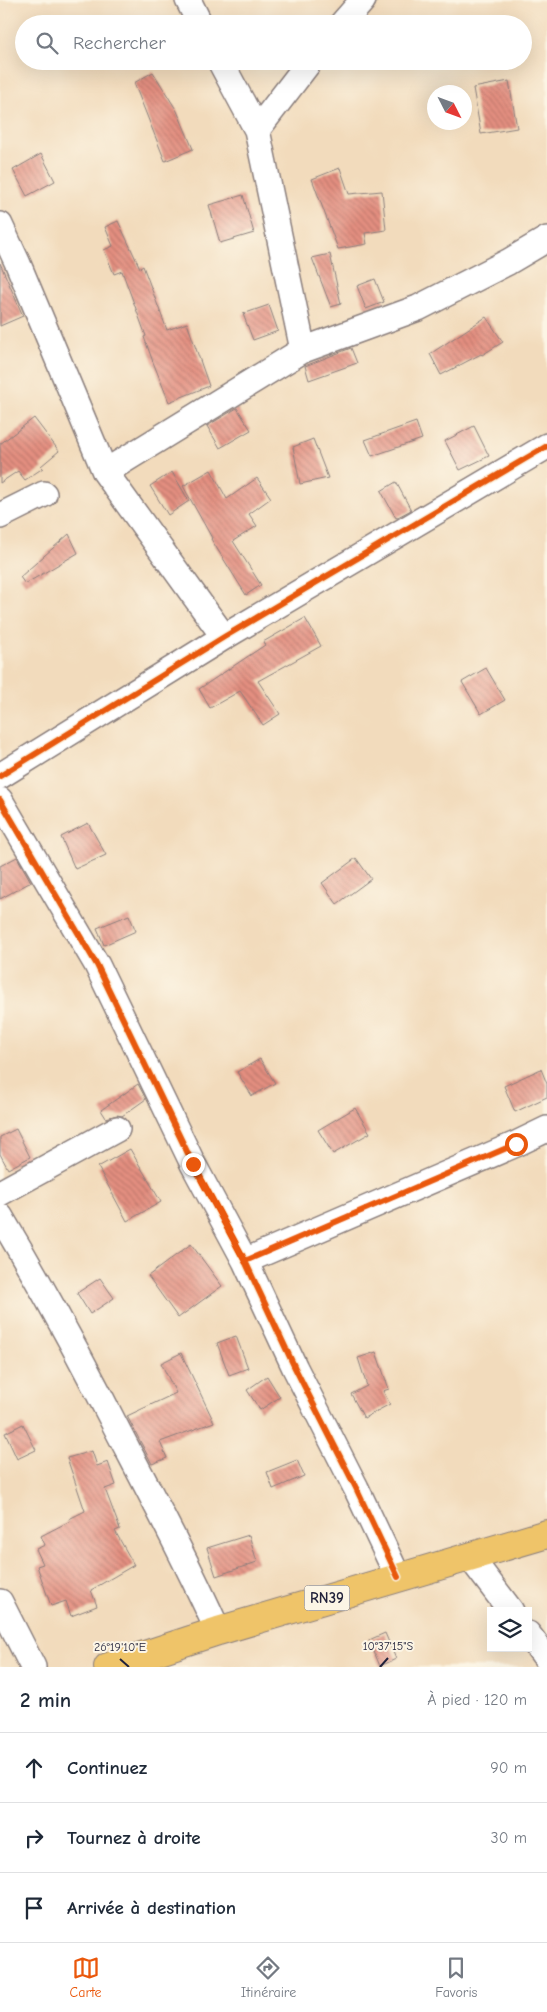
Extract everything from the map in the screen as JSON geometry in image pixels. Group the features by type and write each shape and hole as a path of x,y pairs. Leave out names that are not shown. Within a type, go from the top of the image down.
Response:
{"highway":[{"name":"RN39","path":"108,1667 218,1631 547,1534"}],"street":[{"path":"188,0 196,15"},
{"path":"350,15 363,0"},
{"path":"225,70 257,130 303,350"},
{"path":"257,130 303,70"},
{"path":"0,225 9,269 106,472 224,637"},
{"path":"106,472 303,350 418,308 508,262 547,239"},
{"path":"0,776 224,637 547,446"},
{"path":"0,516 44,494"},
{"path":"0,800 97,965 193,1164 245,1261 295,1368 356,1488 398,1577"},
{"path":"0,1193 117,1129"},
{"path":"245,1261 547,1129"},
{"path":"0,1216 66,1331 185,1558 218,1631"},
{"path":"470,1557 508,1607"},
{"path":"0,1602 33,1667"},
{"path":"532,1639 547,1658"}],"building":[{"path":"153,72 177,111 193,149 165,161 134,83"},
{"path":"509,81 517,128 481,134 473,88"},
{"path":"41,154 55,181 27,196 13,170"},
{"path":"340,168 349,194 382,191 386,230 365,233 367,244 338,249 312,179"},
{"path":"243,195 254,233 220,243 209,205"},
{"path":"118,221 140,268 143,266 167,330 187,323 209,386 169,402 144,337 146,336 122,271 114,274 104,250 113,246 105,227"},
{"path":"330,254 341,304 331,307 312,258"},
{"path":"0,263 23,316 0,326"},
{"path":"375,279 384,302 366,309 357,286"},
{"path":"269,305 278,331 253,340 243,314"},
{"path":"486,317 503,342 482,355 441,375 430,354"},
{"path":"351,348 357,363 309,380 305,366"},
{"path":"237,408 251,430 220,448 207,426"},
{"path":"34,418 59,451 41,466 43,468 25,480 18,471 0,483 0,444"},
{"path":"416,422 422,439 372,456 365,440"},
{"path":"474,426 489,456 460,470 445,441"},
{"path":"313,439 328,478 300,484 293,447"},
{"path":"211,470 227,499 257,478 271,498 249,514 257,526 233,541 261,585 246,595 211,539 183,486"},
{"path":"172,472 189,501 168,515 150,486"},
{"path":"396,482 411,510 396,518 381,491"},
{"path":"69,534 78,553 25,584 20,577"},
{"path":"305,618 321,646 258,681 280,714 263,725 240,691 210,708 199,689 265,645 263,642"},
{"path":"486,668 505,700 481,714 462,682"},
{"path":"88,823 106,855 75,869 61,837"},
{"path":"17,857 31,882 0,899 0,866"},
{"path":"356,858 371,879 337,904 322,883"},
{"path":"129,915 136,931 104,945 97,928"},
{"path":"260,1059 275,1083 252,1096 237,1072"},
{"path":"541,1069 547,1084 547,1097 515,1112 504,1086"},
{"path":"138,1084 146,1099 122,1116 117,1115 106,1118 101,1110"},
{"path":"355,1108 370,1133 333,1154 318,1130"},
{"path":"16,1129 30,1157 8,1169 0,1154 0,1137"},
{"path":"130,1149 161,1202 127,1221 98,1167"},
{"path":"191,1244 222,1286 178,1318 148,1276"},
{"path":"100,1278 114,1298 90,1314 77,1293"},
{"path":"236,1336 248,1368 229,1375 217,1343"},
{"path":"376,1352 389,1389 383,1391 390,1404 364,1418 351,1394 367,1386 358,1358"},
{"path":"181,1353 214,1422 160,1442 167,1458 152,1464 127,1416 176,1393 161,1363"},
{"path":"267,1376 280,1397 260,1410 247,1390"},
{"path":"23,1424 36,1450 17,1459 5,1433"},
{"path":"92,1451 97,1466 108,1462 116,1485 105,1489 120,1529 115,1531 134,1565 91,1590 97,1606 71,1616 66,1601 51,1606 37,1566 43,1564 36,1549 45,1545 41,1536 85,1511 67,1458"},
{"path":"297,1460 304,1476 273,1489 267,1472"},
{"path":"249,1535 257,1562 216,1576 207,1548"},
{"path":"385,1633 396,1659 380,1666 369,1640"}],"cycle path":[{"path":"0,776 224,637 547,446"},
{"path":"0,800 97,965 193,1164 245,1261 295,1368 356,1488 398,1577"}],"route":[{"path":"193,1164 245,1261 516,1144"}]}
